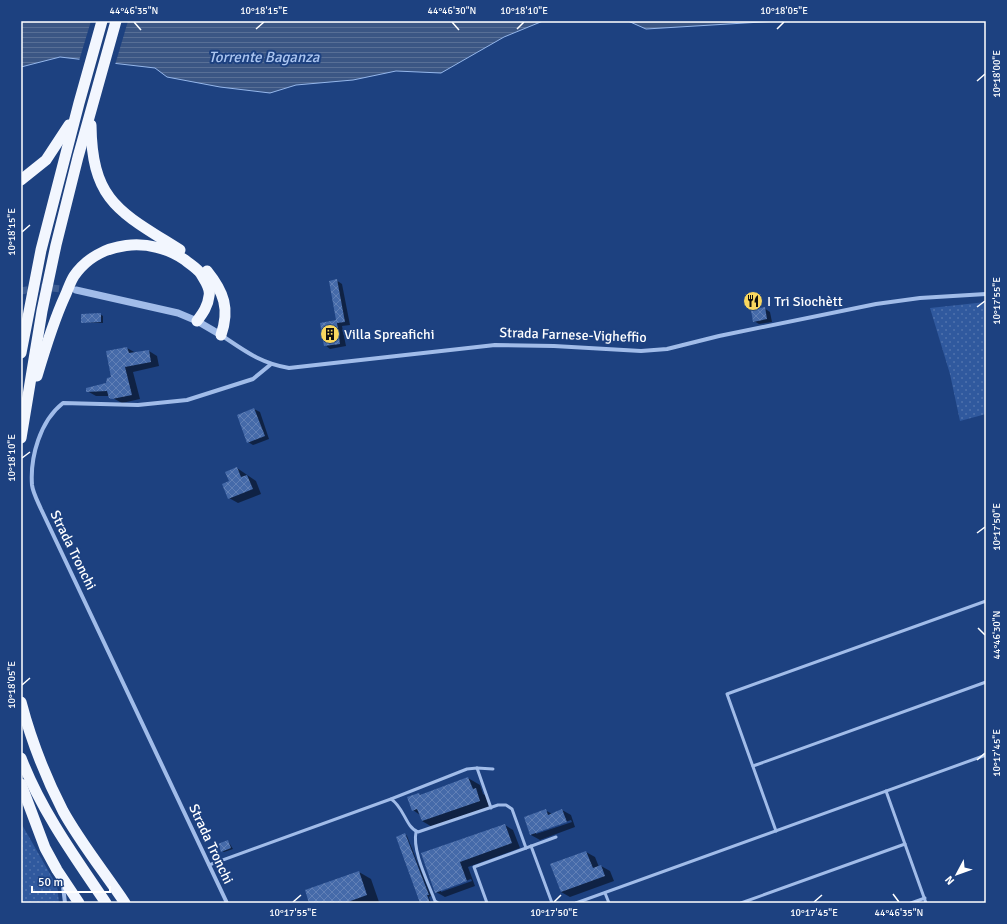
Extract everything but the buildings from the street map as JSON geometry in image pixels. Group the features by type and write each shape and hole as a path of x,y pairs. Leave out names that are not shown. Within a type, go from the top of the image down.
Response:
{"highway":[{"path":"21,353 41,250 102,21"},
{"path":"27,410 30,378 51,266 116,21"},
{"path":"21,180 35,170 53,151 79,103"},
{"path":"91,111 92,151 101,187 113,203 136,222 201,264 214,280 223,298 225,322 220,335"},
{"path":"21,438 27,410 52,324 74,276 102,251 122,246 144,244 172,251 197,269 208,285 210,296 206,310 197,321"},
{"path":"21,702 29,734 45,774 64,812 125,903"},
{"path":"21,758 54,825 106,903"},
{"path":"21,784 40,837 57,870 78,903"}],"street":[{"name":"Strada Farnese-Vigheffio","path":"76,290 178,312 197,321 256,358 270,365 288,368 495,345 534,345 641,351 666,349 719,336 876,304 920,298 986,294"},
{"name":"Strada Tronchi","path":"227,903 40,509 32,487 33,462 46,421 52,411 62,403 138,405 187,400 253,379 270,365"},
{"path":"57,870 63,886 65,903"}],"lane":[{"path":"776,831 727,694 986,601"},
{"path":"753,766 986,682"},
{"path":"576,903 986,756"},
{"path":"477,768 491,808"},
{"path":"209,865 391,799 415,788 467,769 492,769"},
{"path":"886,791 926,903"},
{"path":"391,799 400,806 411,827 416,832 423,832 501,804 511,807 526,848"},
{"path":"416,832 415,841 417,851 435,901 438,903"},
{"path":"488,903 474,866 556,837"},
{"path":"741,903 905,844"},
{"path":"531,846 552,903"},
{"path":"605,892 609,903"},
{"path":"911,903 925,898"}],"shaded area":[{"path":"986,302 986,414 960,421 950,374 930,308"},
{"path":"21,823 57,886 59,903 21,903"}],"water":[{"name":"Torrente Baganza","path":"21,21 543,21 504,37 441,73 396,71 353,80 296,85 270,93 220,87 167,77 155,68 60,57 21,67"},
{"path":"628,21 778,21 646,29"}],"pier":[{"path":"91,21 128,21 115,65 79,61"}],"tunnel":[{"path":"21,291 44,287 70,290"}],"place":[{"name":"I Tri Siochètt","path":"753,301"},
{"name":"Villa Spreafichi","path":"330,334"}]}
